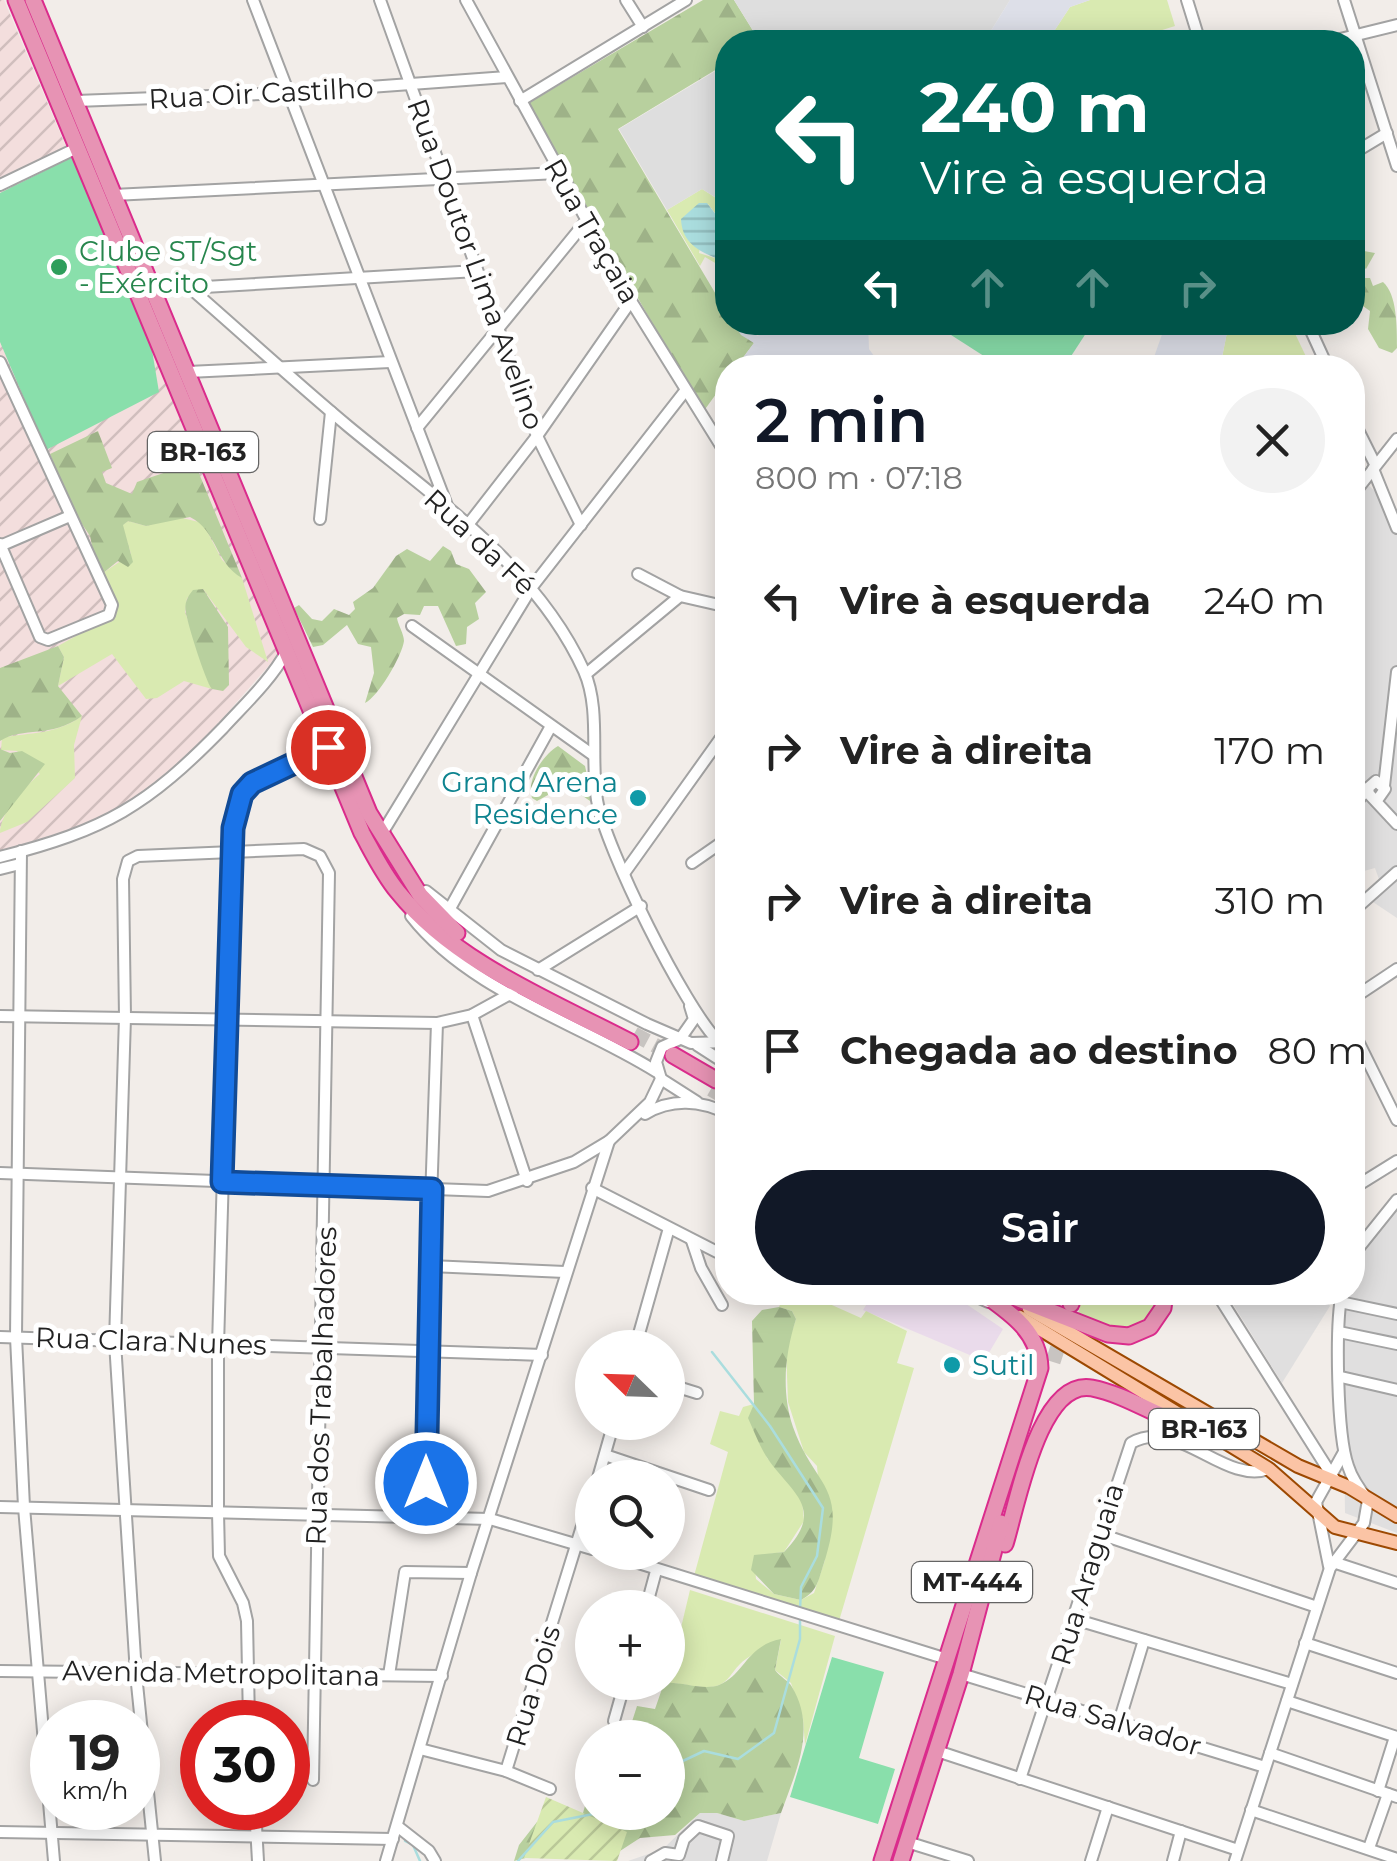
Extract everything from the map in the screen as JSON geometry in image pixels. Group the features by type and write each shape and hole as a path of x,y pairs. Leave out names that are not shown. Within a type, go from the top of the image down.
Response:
{"highway":[{"name":"BR-163","path":"16,0 362,833 407,890 484,953 632,1038"},
{"name":"BR-163","path":"33,0 407,890"},
{"path":"665,1068 709,1094"},
{"name":"MT-444","path":"882,1861 1040,1368 1037,1346 1009,1305"},
{"path":"1023,1305 1108,1334 1129,1336 1150,1327 1163,1305"},
{"path":"965,1656 1006,1503 1053,1362"},
{"name":"MT-444","path":"901,1861 1041,1428 1058,1399 1072,1390 1092,1388 1207,1431"}],"main road":[{"name":"BR-163","path":"1014,1305 1269,1469 1335,1527 1397,1544"},
{"name":"BR-163","path":"1016,1305 1397,1516"}],"street":[{"path":"254,0 449,510"},
{"name":"Rua Doutor Lima Avelino","path":"380,0 537,436 581,525"},
{"path":"626,0 643,27"},
{"path":"520,101 686,0"},
{"path":"1186,0 1196,30"},
{"path":"1344,0 1353,30"},
{"name":"Rua Traçaia","path":"468,1 558,173 715,437"},
{"path":"1365,31 1397,24"},
{"path":"1365,67 1397,166"},
{"name":"Rua Oir Castilho","path":"76,101 287,93 507,77"},
{"path":"1365,146 1387,133"},
{"path":"0,184 77,148"},
{"path":"113,195 558,173"},
{"path":"418,428 587,220"},
{"path":"153,290 477,271"},
{"name":"Rua da Fé","path":"189,287 449,510 532,587 586,674 597,801 607,837 685,991 715,1030"},
{"path":"467,526 537,436 631,301"},
{"path":"188,372 390,362"},
{"path":"1,366 112,605 109,615 48,640 40,637 0,545 70,516"},
{"path":"381,835 532,587 685,390"},
{"path":"320,519 331,412"},
{"path":"1365,479 1397,440"},
{"path":"1365,447 1397,528"},
{"path":"638,574 680,596 715,604"},
{"path":"586,674 680,596"},
{"path":"412,626 593,755"},
{"path":"0,869 98,828 148,799 272,676 288,650"},
{"path":"272,676 294,666"},
{"path":"1365,799 1377,791 1391,748 1397,672"},
{"path":"448,912 551,726"},
{"path":"625,872 715,746"},
{"path":"247,1700 246,1621 243,1603 219,1556 218,1512 218,1346 233,828 242,794 252,783 328,747"},
{"path":"1377,791 1397,824"},
{"path":"692,864 715,847"},
{"name":"Rua dos Trabalhadores","path":"235,850 304,849 320,856 329,872 324,1345 312,1780"},
{"path":"155,1861 136,1674 129,1511 115,1342 124,1017 123,879 128,861 138,856 235,850"},
{"path":"0,857 20,858"},
{"path":"20,858 14,1174 16,1337 24,1507 54,1861"},
{"path":"1365,900 1397,872"},
{"path":"407,890 538,970 715,1058"},
{"path":"407,890 430,937 499,985 715,1097"},
{"path":"538,970 642,906"},
{"path":"1365,991 1397,970"},
{"path":"497,1000 499,985"},
{"path":"685,991 694,1020 686,1041"},
{"path":"0,1016 438,1024 472,1014 512,993"},
{"path":"472,1014 526,1181"},
{"path":"426,1516 426,1348 438,1024"},
{"path":"0,1173 488,1191 574,1162 609,1141 650,1102 665,1068 662,1047 686,1041 715,1042"},
{"path":"1365,1057 1397,1120"},
{"path":"709,1094 715,1100"},
{"path":"627,1126 654,1109 709,1094"},
{"path":"386,1861 471,1572 609,1141"},
{"path":"1365,1181 1397,1161"},
{"path":"592,1188 715,1251"},
{"path":"1365,1240 1397,1200"},
{"path":"640,1330 669,1228"},
{"path":"692,1240 715,1293"},
{"path":"430,1266 565,1272"},
{"path":"1365,1304 1397,1314"},
{"path":"1224,1305 1332,1479"},
{"path":"937,1752 1181,1831 1237,1855 1331,1564 1364,1523 1368,1500 1352,1476 1344,1452 1341,1305"},
{"path":"1339,1332 1397,1344"},
{"name":"Rua Clara Nunes","path":"0,1337 218,1346 426,1348 542,1356"},
{"path":"1341,1377 1397,1390"},
{"path":"685,1390 697,1394"},
{"name":"Rua Araguaia","path":"1020,1779 1104,1535 1131,1443 1142,1436 1204,1451 1246,1472 1269,1469"},
{"path":"603,1460 609,1440"},
{"path":"1204,1451 1222,1442"},
{"path":"1331,1564 1315,1512 1344,1452"},
{"path":"604,1455 709,1490"},
{"path":"0,1507 490,1520 575,1543"},
{"path":"1104,1535 1317,1607"},
{"name":"Rua Dois","path":"506,1772 575,1550"},
{"path":"1331,1564 1397,1583"},
{"path":"651,1590 656,1570 947,1660"},
{"path":"389,1675 405,1572 471,1572"},
{"path":"1074,1619 1292,1684"},
{"path":"1119,1722 1144,1640"},
{"path":"1306,1643 1397,1673"},
{"name":"Avenida Metropolitana","path":"0,1671 442,1676"},
{"name":"Rua Salvador","path":"960,1674 1265,1767"},
{"path":"1287,1700 1396,1737 1388,1794 1354,1861"},
{"name":"Rua Dois","path":"420,1749 506,1772 550,1789"},
{"path":"1270,1752 1388,1794"},
{"path":"1091,1861 1108,1807"},
{"path":"1251,1810 1397,1858"},
{"path":"397,1826 429,1851 434,1861"},
{"path":"651,1861 665,1853 679,1854 684,1839 698,1826 730,1830 722,1861"},
{"path":"257,1830 258,1861"},
{"path":"1173,1861 1181,1831"},
{"path":"0,1832 257,1836 391,1844"},
{"path":"907,1842 968,1861"},
{"path":"391,1844 396,1861"}],"shaded area":[{"path":"0,0 4,0 280,653 193,752 135,803 102,820 0,851"},
{"path":"734,0 1010,0 991,30 753,30"},
{"path":"1010,0 1090,0 1070,7 1055,30 991,30"},
{"path":"715,71 715,197 702,189 667,210 619,129"},
{"path":"741,335 868,335 873,355 745,355 754,343"},
{"path":"1162,335 1227,335 1222,355 1155,355"},
{"path":"1369,486 1383,498 1397,532 1397,918 1370,900 1382,888 1375,868 1365,871 1365,490"},
{"path":"1397,1207 1397,1533 1345,1513 1342,1305 1365,1305 1365,1249"},
{"path":"866,1305 968,1305 1003,1329 984,1361 863,1310"},
{"path":"1233,1305 1329,1305 1282,1383"},
{"path":"700,1813 717,1813 744,1821 781,1813 767,1861 628,1861 663,1849"}],"green space":[{"path":"703,0 734,0 753,30 715,30 715,70 618,129 715,293 715,335 744,335 754,343 745,355 715,355 715,396 703,412 527,104"},
{"path":"1090,0 1167,0 1175,26 1162,30 1055,30 1070,7"},
{"name":"Clube ST/Sgt - Exército","path":"72,157 151,344 159,392 46,450 0,342 0,193"},
{"path":"702,189 715,197 715,213 708,204 699,253 715,258 715,263 705,257 700,266 667,210"},
{"path":"1365,251 1375,253 1366,269"},
{"path":"1365,278 1370,278 1373,286 1383,282 1391,294 1397,339 1397,348 1392,353 1379,348 1368,329 1370,311 1365,307"},
{"path":"951,335 1085,335 1072,355 982,355"},
{"path":"1226,335 1296,335 1305,355 1223,355"},
{"path":"98,431 112,468 102,472 106,483 132,494 137,482 190,464 196,466 242,578 226,564 206,530 190,517 146,526 128,521 123,525 133,562 128,567 118,561 103,573 96,565 90,536 74,512 50,454"},
{"path":"178,517 203,523 222,560 242,578 268,662 246,647 203,589 187,598 185,612 212,689 184,681 157,698 146,699 112,654 58,686 64,657 58,646 117,613 103,573 131,554 122,525 128,521 146,526"},
{"path":"443,546 451,551 456,564 469,569 486,592 475,603 479,619 467,627 466,644 456,646 438,606 424,606 420,615 404,614 397,618 404,638 402,648 383,685 365,703 374,673 371,647 358,644 347,625 323,645 313,647 294,608 299,605 312,619 322,621 334,609 349,615 355,609 353,602 373,588 396,556 407,549 430,561"},
{"path":"203,589 228,627 229,685 223,691 212,689 209,684 186,613 193,590"},
{"path":"58,646 64,657 58,686 82,716 59,728 0,741 0,668"},
{"path":"82,716 74,745 75,778 27,822 0,833 8,809 40,774 17,751 1,750 2,738 53,730"},
{"path":"558,746 585,766 593,803 565,784 548,786 548,795 537,801 532,798 531,784 537,769"},
{"path":"0,749 10,753 22,751 45,764 0,821"},
{"path":"832,1305 861,1318 866,1311 907,1331 897,1363 914,1368 839,1621 694,1576 728,1452 710,1444 720,1411 739,1416 743,1407 754,1404 767,1458 793,1483 802,1499 804,1521 784,1552 754,1556 756,1579 774,1594 801,1600 814,1593 825,1560 817,1466 804,1452 788,1402 786,1349 796,1319 792,1311 779,1307"},
{"path":"1080,1305 1156,1305 1149,1319 1129,1327 1078,1316"},
{"path":"779,1307 792,1311 796,1319 786,1373 789,1413 802,1447 826,1489 833,1517 819,1580 801,1600 774,1594 751,1570 754,1555 784,1552 803,1523 800,1501 766,1456 748,1418 754,1404 752,1321 762,1310"},
{"path":"690,1590 835,1636 805,1745 803,1719 791,1683 775,1670 781,1640 744,1660 716,1686 685,1684 685,1611"},
{"path":"781,1639 775,1670 791,1685 803,1718 802,1750 781,1813 744,1821 717,1813 700,1813 685,1826 685,1720 632,1720 637,1706 655,1709 658,1700 685,1700 685,1684 719,1685 769,1643"},
{"path":"832,1657 884,1672 859,1758 895,1769 878,1824 790,1797"},
{"path":"546,1797 575,1810 575,1830 627,1832 617,1861 524,1858"},
{"path":"575,1815 575,1830 681,1830 675,1835 640,1838 620,1851 626,1832 514,1861 519,1845 537,1822"}],"water":[{"path":"699,203 707,203 715,213 715,258 690,243 681,219"}],"waterway":[{"path":"712,1352 770,1426 823,1508 817,1556 801,1587 800,1610"},
{"path":"685,1760 704,1751 738,1759 774,1733 800,1639 800,1618"},
{"path":"518,1861 553,1822 575,1818"},
{"path":"405,1841 413,1845 420,1861"}],"tunnel":[{"path":"634,1034 673,1055"},
{"path":"711,1089 715,1091"},
{"path":"1053,1362 1064,1328"}],"place":[{"name":"Clube ST/Sgt - Exército","path":"59,267"},
{"name":"Grand Arena Residence","path":"638,798"},
{"name":"Sutil","path":"952,1365"}],"route":[{"path":"328,747 252,783 242,794 233,828 222,1182 432,1189 426,1483"}]}
